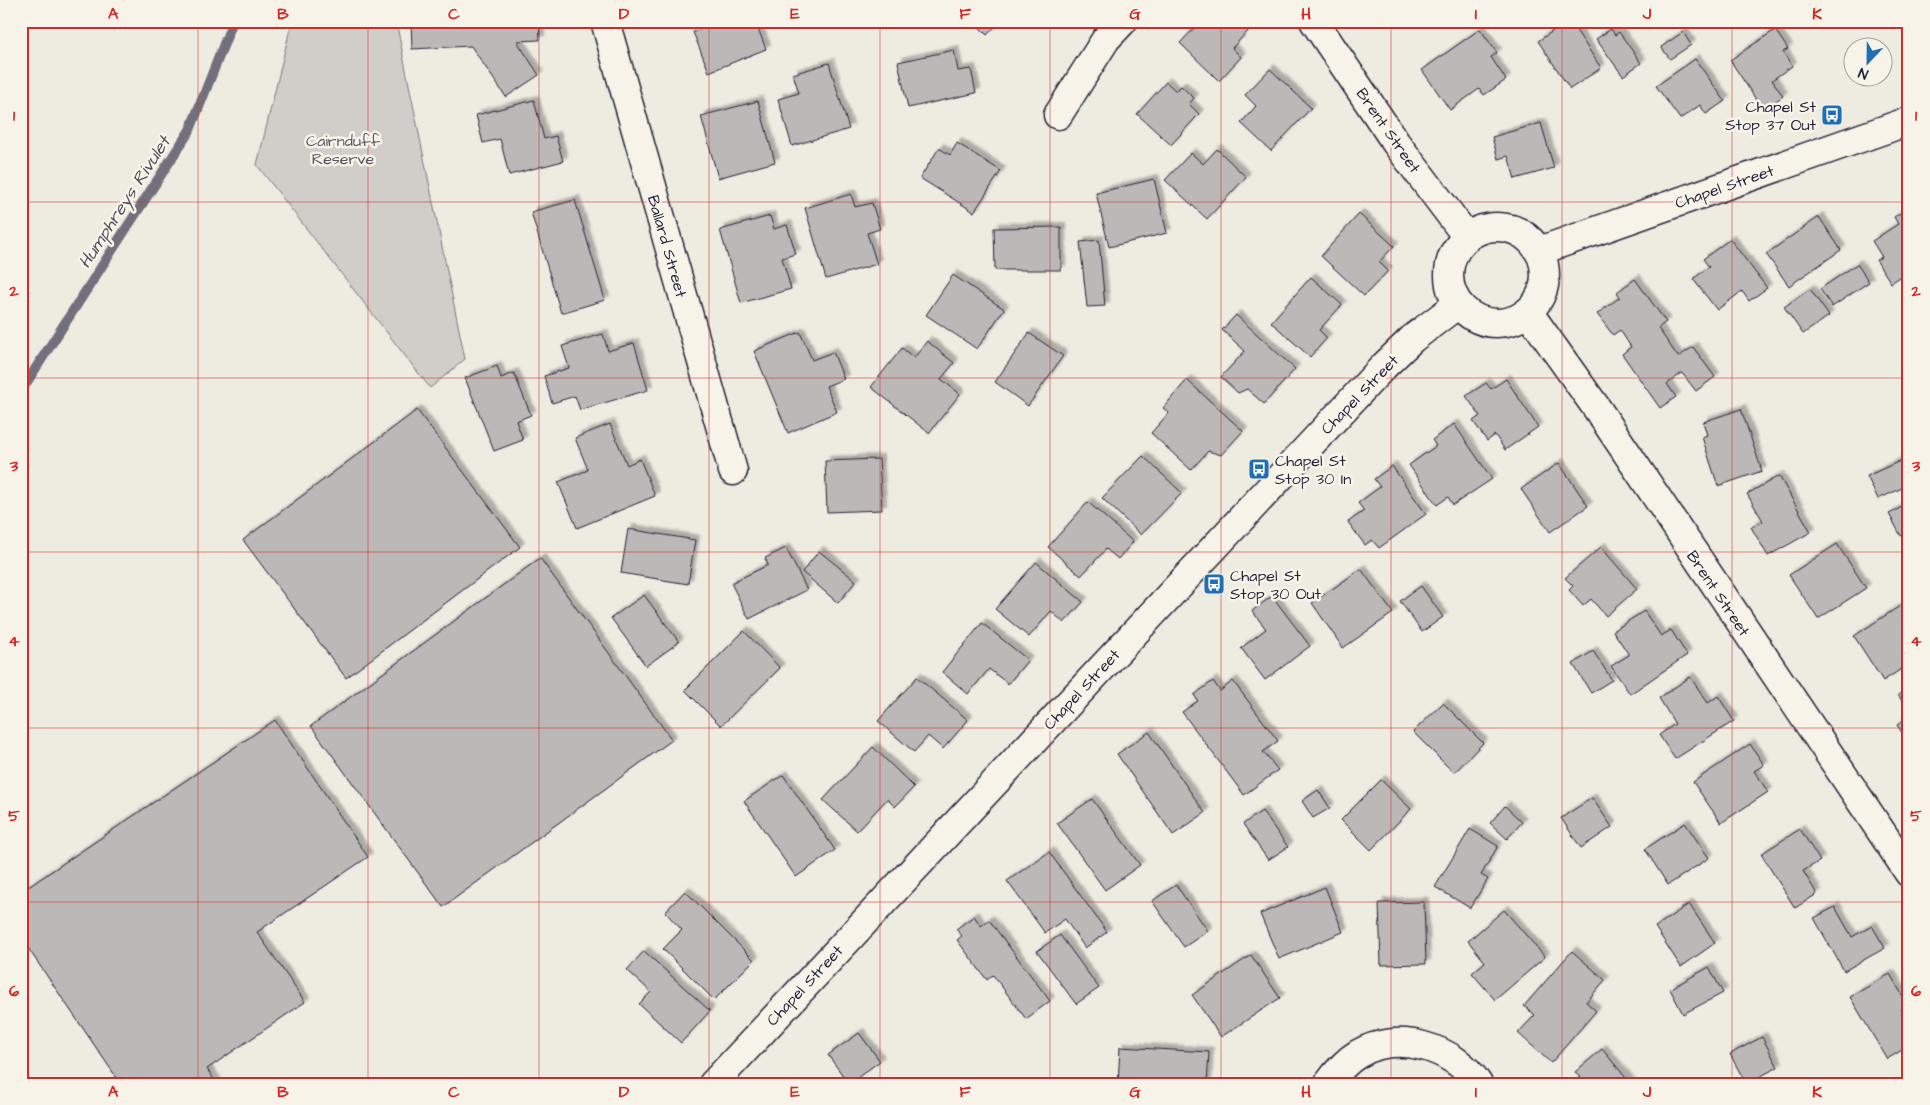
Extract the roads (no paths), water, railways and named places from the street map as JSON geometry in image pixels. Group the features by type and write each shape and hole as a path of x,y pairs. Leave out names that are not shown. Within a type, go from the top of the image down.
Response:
{"street":[{"name":"Ballard Street","path":"605,21 733,471"},
{"path":"1058,115 1106,39 1123,21"},
{"name":"Brent Street","path":"1314,21 1396,143 1467,237"},
{"name":"Chapel Street","path":"1540,251 1909,122"},
{"path":"1498,227 1514,230 1529,238 1540,251 1545,263 1546,277 1544,290 1538,302 1529,313 1516,320 1500,324 1483,322 1469,315 1458,304 1451,290 1449,276 1451,262 1457,248 1467,237 1482,229 1498,227"},
{"name":"Chapel Street","path":"713,1084 1384,367 1412,339 1458,304"},
{"name":"Brent Street","path":"1529,313 1598,410 1909,873"},
{"path":"1328,1084 1338,1071 1358,1054 1379,1045 1401,1042 1426,1046 1451,1058 1471,1073 1478,1084"}],"waterway":[{"name":"Humphreys Rivulet","path":"21,391 190,130 233,21"}],"place":[{"name":"Chapel St Stop 37 Out","path":"1832,115"},
{"name":"Chapel St Stop 30 In","path":"1259,469"},
{"name":"Chapel St Stop 30 Out","path":"1214,584"}],"park label":[{"name":"Cairnduff Reserve","path":"343,149"}]}
